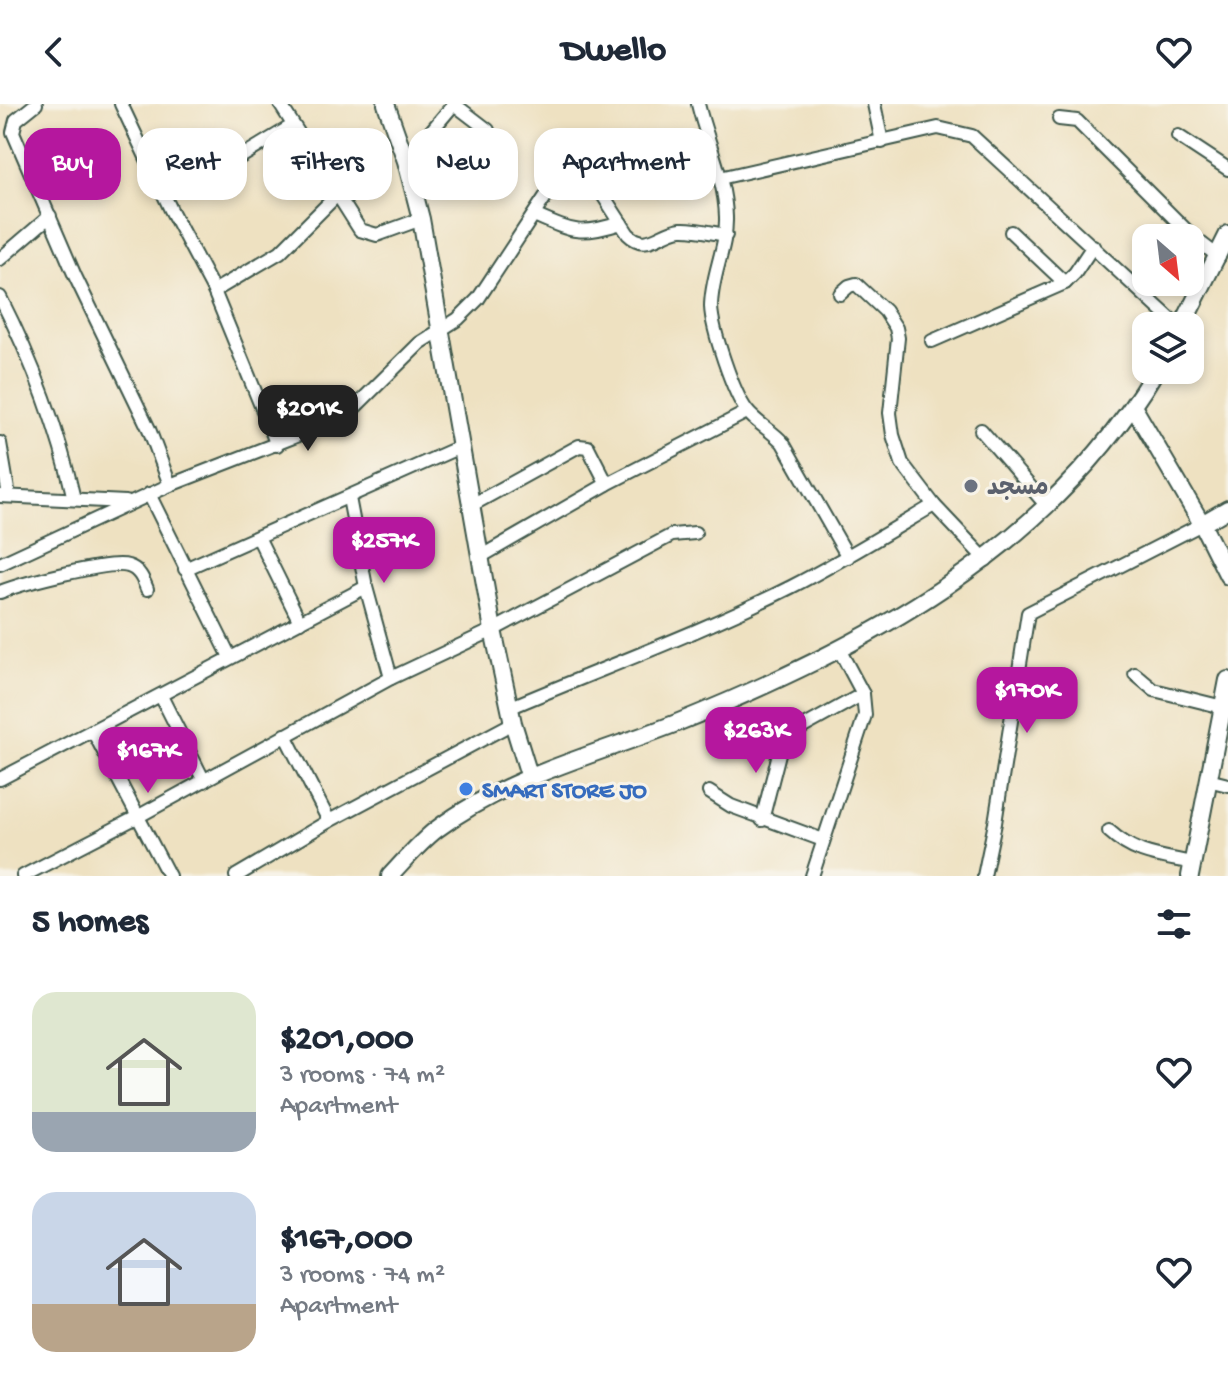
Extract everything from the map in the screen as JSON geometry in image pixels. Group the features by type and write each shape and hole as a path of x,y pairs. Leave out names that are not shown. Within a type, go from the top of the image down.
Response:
{"street":[{"path":"36,104 16,120 13,132 75,276 144,417 170,485"},
{"path":"247,153 292,126 280,104"},
{"path":"386,104 406,161 421,219 493,630 511,715 530,778"},
{"path":"406,161 454,104 485,128"},
{"path":"698,104 705,128"},
{"path":"874,104 882,142"},
{"path":"125,105 171,210 214,291 277,445"},
{"path":"1059,119 1077,121 1193,237 1219,257"},
{"path":"720,178 938,128 972,136 1165,312"},
{"path":"1178,136 1228,169"},
{"path":"716,166 726,206 726,235 711,306 725,362 747,412 783,443 848,557"},
{"path":"214,291 280,252 332,200"},
{"path":"340,200 360,230 369,235 381,235 421,219"},
{"path":"0,564 149,494 338,421 353,411 406,356 458,319 478,299 544,200"},
{"path":"606,200 632,238 640,242 650,242 678,229 726,235"},
{"path":"534,215 580,232 621,223"},
{"path":"0,259 50,216"},
{"path":"1011,232 1065,283"},
{"path":"1188,312 1219,257 1228,234"},
{"path":"932,341 1065,283 1093,246"},
{"path":"840,294 852,284 859,286 885,311 896,328 898,338 890,413 902,463 934,505 986,560"},
{"path":"0,297 49,407 64,452 74,499"},
{"path":"390,876 425,840 450,820 530,778 672,724 840,651 943,590 986,560 1047,506 1134,408 1148,384"},
{"path":"1134,408 1202,524 1228,576"},
{"path":"480,557 607,484 747,412"},
{"path":"981,430 1047,506"},
{"path":"0,443 4,496 129,503"},
{"path":"185,569 462,446"},
{"path":"470,506 579,446 588,447 607,484"},
{"path":"149,494 230,657"},
{"path":"349,498 366,587 391,678"},
{"path":"236,876 511,715 848,557 934,505"},
{"path":"984,876 1028,613 1228,509"},
{"path":"23,876 391,678 493,630 672,535 695,533"},
{"path":"258,537 300,622"},
{"path":"0,592 35,581 118,564 137,571 147,589"},
{"path":"0,779 366,587"},
{"path":"812,876 865,715 863,694 840,651"},
{"path":"1135,674 1154,690 1223,707"},
{"path":"1109,831 1123,845 1192,869 1228,680"},
{"path":"765,748 863,694"},
{"path":"161,696 204,781"},
{"path":"93,731 169,876"},
{"path":"285,735 329,821"},
{"path":"762,820 783,738"},
{"path":"1208,780 1228,785"},
{"path":"709,792 725,804 762,820 823,840"}],"place":[{"name":"مسجد","path":"971,486"},
{"name":"SMART STORE JO","path":"466,789"}]}
